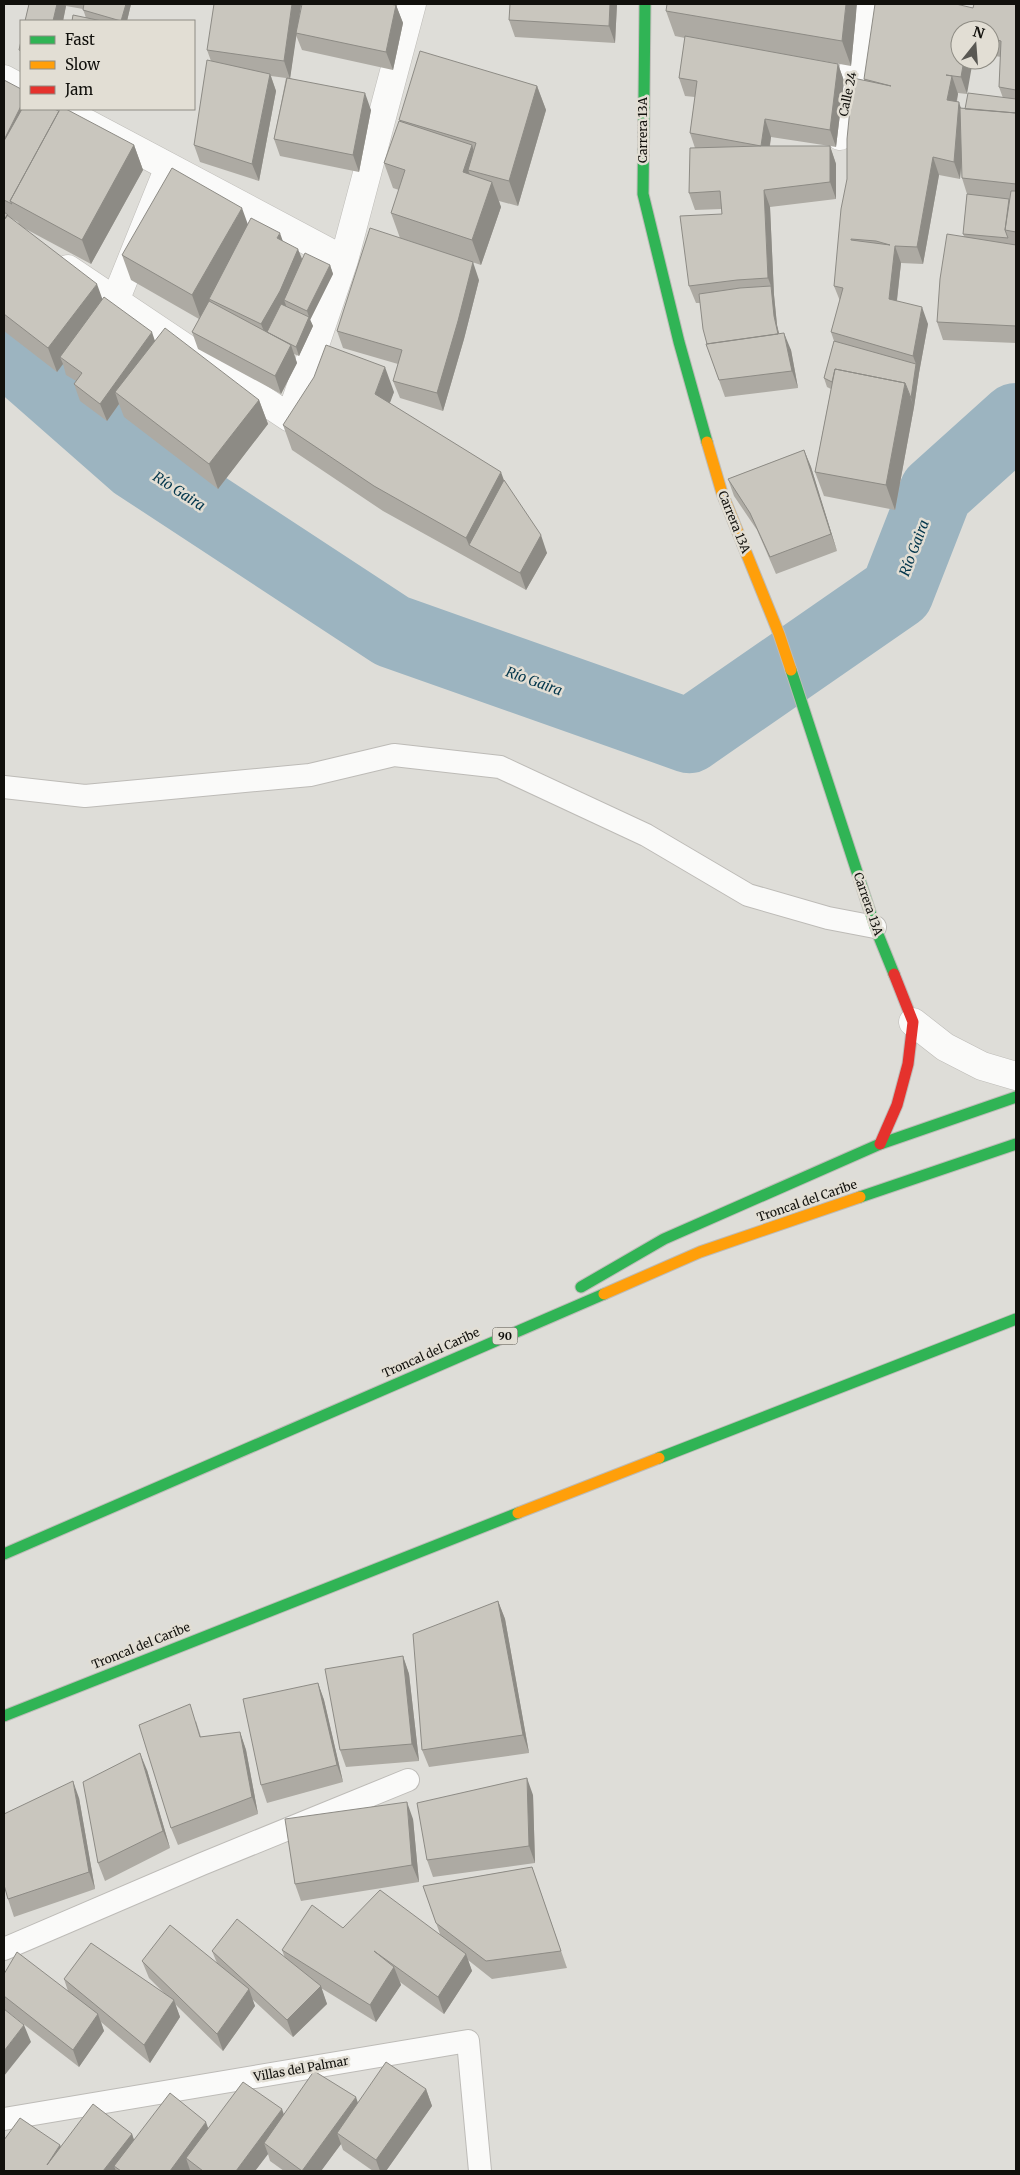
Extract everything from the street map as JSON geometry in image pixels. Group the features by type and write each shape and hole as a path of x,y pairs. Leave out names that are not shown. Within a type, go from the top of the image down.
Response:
{"main road":[{"name":"Carrera 13A","path":"644,4 642,194 680,342 722,493 779,634 875,927 913,1022 908,1064 897,1105 880,1144"},
{"path":"570,1293 664,1240 880,1144 1016,1097"},
{"name":"Troncal del Caribe","path":"4,1554 700,1252 1016,1144"},
{"path":"458,1356 544,1307"},
{"name":"Troncal del Caribe","path":"4,1716 325,1588 1012,1326"}],"street":[{"path":"44,254 290,418 344,260 412,4"},
{"name":"Calle 24","path":"840,136 858,52 865,4"},
{"path":"4,79 20,87"},
{"path":"62,110 344,260"},
{"path":"115,301 169,166"},
{"path":"913,1022 945,1047 982,1066 1016,1076"}],"lane":[{"path":"4,787 85,796 310,775 394,754 500,767 646,835 748,894 828,918 875,927"},
{"path":"4,1949 202,1864 408,1780"},
{"name":"Villas del Palmar","path":"4,2119 468,2041 480,2171"}],"building":[{"path":"29,4 57,4 53,20 25,20"},
{"path":"84,4 126,4 121,20 83,10"},
{"path":"214,4 292,4 284,61 207,50"},
{"path":"302,4 396,5 386,52 296,33"},
{"path":"510,4 610,4 609,26 509,20"},
{"path":"667,4 846,4 842,41 666,11"},
{"path":"875,4 956,4 973,8 974,4 1016,4 1016,90 999,87 1000,20 950,20 950,70 962,70 961,77 946,75 952,76 947,100 959,102 954,162 933,157 917,247 895,246 889,299 922,307 913,356 831,332 843,288 834,286 841,209 847,179 847,139 853,78 891,86 864,79","holes":["851,239 876,241 890,245 851,240"]},
{"path":"73,15 97,20 72,20"},
{"path":"685,36 838,64 830,130 765,119 761,146 690,133 697,81 679,78"},
{"path":"420,51 537,86 509,181 468,170 476,143 399,120"},
{"path":"207,60 270,74 252,164 194,145"},
{"path":"287,78 365,93 353,155 274,139"},
{"path":"4,80 20,88 20,108 4,140"},
{"path":"968,93 1016,99 1016,113 965,109"},
{"path":"960,108 1016,113 1016,184 962,178"},
{"path":"21,110 59,111 10,201 12,204 4,200 4,141"},
{"path":"59,110 68,110 134,145 82,240 10,201"},
{"path":"399,121 472,145 463,172 492,182 472,240 391,213 405,170 384,163"},
{"path":"830,146 830,182 764,190 768,278 689,286 680,216 722,214 720,191 689,193 690,148"},
{"path":"172,168 242,208 192,295 122,255"},
{"path":"1011,191 1016,191 1016,232 1005,230"},
{"path":"967,194 1009,199 1005,230 1008,238 963,234"},
{"path":"4,212 8,215 4,220"},
{"path":"7,215 97,284 48,348 4,314 4,220"},
{"path":"251,218 280,233 277,238 298,249 280,291 261,324 209,299"},
{"path":"370,228 473,262 437,393 393,381 402,350 337,331"},
{"path":"947,234 1016,245 1016,326 937,322 940,279"},
{"path":"305,253 330,265 307,311 284,300"},
{"path":"771,286 778,334 707,344 703,329 699,294"},
{"path":"104,297 152,332 100,404 74,384 82,373 60,357"},
{"path":"209,301 291,345 275,376 192,332"},
{"path":"281,304 309,317 296,347 267,332"},
{"path":"165,328 259,400 209,464 115,392"},
{"path":"784,333 792,371 719,380 706,344"},
{"path":"834,341 916,364 911,398 905,383 835,369 832,382 824,378"},
{"path":"326,345 385,367 375,394 501,472 466,538 374,486 283,425 314,377"},
{"path":"835,369 905,383 886,485 815,472"},
{"path":"804,450 831,534 770,557 750,513 728,479"},
{"path":"504,480 541,535 520,573 469,545"},
{"path":"498,1601 523,1735 422,1750 413,1634"},
{"path":"403,1656 412,1744 340,1750 325,1669"},
{"path":"318,1683 337,1765 261,1785 243,1699"},
{"path":"190,1704 200,1737 240,1732 252,1797 171,1828 139,1725"},
{"path":"140,1753 163,1831 98,1863 83,1782"},
{"path":"527,1778 529,1846 427,1860 417,1803"},
{"path":"73,1781 89,1872 8,1899 4,1885 4,1814"},
{"path":"407,1802 412,1865 295,1884 285,1819"},
{"path":"532,1867 561,1951 486,1961 436,1923 423,1886"},
{"path":"380,1890 466,1954 438,1997 374,1951 394,1967 370,2005 282,1950 312,1905 343,1928"},
{"path":"237,1919 321,1986 287,2020 212,1951"},
{"path":"170,1925 249,1989 217,2034 142,1961"},
{"path":"91,1943 174,2000 144,2045 64,1979"},
{"path":"17,1952 98,2014 73,2050 4,1996 4,1974"},
{"path":"4,2009 24,2025 4,2051"},
{"path":"386,2062 426,2089 376,2160 337,2133"},
{"path":"314,2071 356,2097 302,2171 264,2143"},
{"path":"243,2082 282,2109 236,2171 203,2171 186,2158"},
{"path":"170,2093 206,2122 170,2171 121,2171 114,2166"},
{"path":"93,2104 132,2134 103,2171 4,2171 4,2140 20,2118 60,2145 47,2165"}],"waterway":[{"name":"Río Gaira","path":"4,347 136,463 392,631 689,736 897,592 936,492 1016,420"}],"traffic: fast":[{"path":"645,4 643,194 679,342 707,442"},
{"path":"791,670 875,927 894,974"},
{"path":"581,1287 664,1239 880,1144 1016,1097"},
{"path":"860,1197 1016,1144"},
{"path":"4,1554 604,1294"},
{"path":"659,1458 1016,1319"},
{"path":"4,1716 518,1513"}],"traffic: slow":[{"path":"707,442 722,493 779,634 791,670"},
{"path":"604,1294 700,1252 860,1197"},
{"path":"518,1513 659,1458"}],"traffic: jam":[{"path":"880,1144 897,1105 908,1064 913,1022 894,974"}]}
